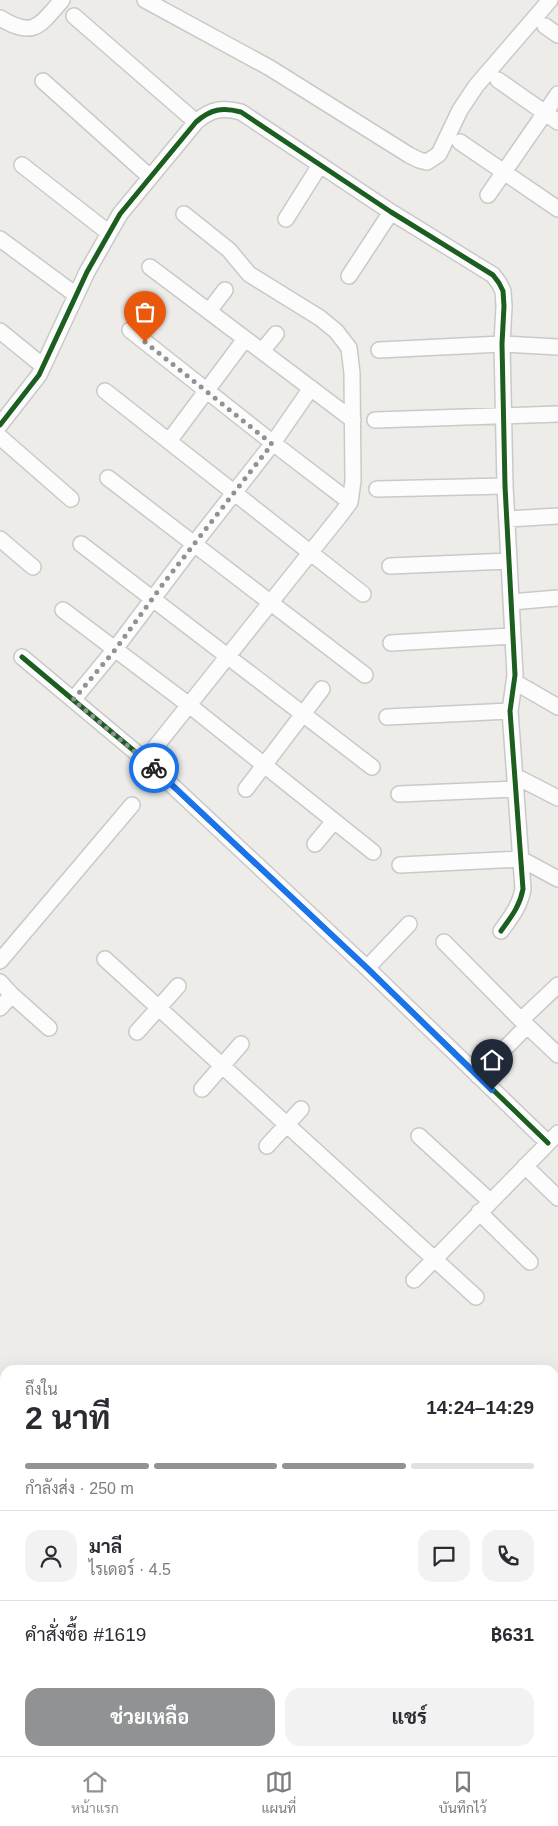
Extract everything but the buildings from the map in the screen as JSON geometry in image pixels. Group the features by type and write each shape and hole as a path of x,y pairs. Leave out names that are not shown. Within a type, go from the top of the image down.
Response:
{"street":[{"path":"0,18 20,29 34,28 44,21 62,0"},
{"path":"145,0 270,68 409,155 427,162 439,154 460,110 476,86 550,0"},
{"path":"74,16 196,122"},
{"path":"545,26 558,35"},
{"path":"498,80 558,122"},
{"path":"43,81 150,177"},
{"path":"488,195 558,94"},
{"path":"0,425 39,375 87,272 120,214 204,114 226,108 241,112 391,212 493,275 503,291 504,306 502,344 505,486 515,685 510,711 522,889 521,900 501,931"},
{"path":"460,142 558,209"},
{"path":"22,165 110,233"},
{"path":"286,219 320,166"},
{"path":"349,276 391,212"},
{"path":"145,760 350,502 353,481 352,374 349,348 336,331 320,318 249,274 229,250 184,214"},
{"path":"0,239 76,296"},
{"path":"150,267 353,420"},
{"path":"209,311 225,290"},
{"path":"130,330 272,444 350,502"},
{"path":"0,331 43,366"},
{"path":"262,351 276,334"},
{"path":"169,441 245,339"},
{"path":"379,350 502,344 558,347"},
{"path":"73,700 115,650 272,444 311,388"},
{"path":"105,391 363,594"},
{"path":"375,420 558,414"},
{"path":"0,437 71,499"},
{"path":"108,478 365,675"},
{"path":"377,489 505,486"},
{"path":"508,519 558,516"},
{"path":"0,538 33,567"},
{"path":"81,544 372,767"},
{"path":"390,566 509,561"},
{"path":"511,602 558,598"},
{"path":"64,610 189,705 374,852"},
{"path":"391,643 512,636"},
{"path":"22,658 145,760 367,968 478,1076 553,1138 490,1200 414,1280"},
{"path":"515,685 558,707"},
{"path":"246,789 322,689"},
{"path":"387,717 510,711"},
{"path":"399,794 516,782 558,798"},
{"path":"0,961 132,805"},
{"path":"315,844 334,821"},
{"path":"400,865 520,859 558,879"},
{"path":"367,968 409,924"},
{"path":"444,942 558,1055"},
{"path":"105,959 436,1258 476,1297"},
{"path":"0,982 49,1028"},
{"path":"478,1076 558,985"},
{"path":"137,1032 178,986"},
{"path":"0,1008 12,995"},
{"path":"202,1089 241,1044"},
{"path":"267,1146 301,1109"},
{"path":"419,1136 490,1200"},
{"path":"525,1166 558,1198"},
{"path":"479,1212 530,1262"}],"cycle path":[{"path":"0,425 39,375 87,272 120,214 196,122 217,110 241,112 391,212 493,275 503,291 504,306 502,344 505,486 515,675 510,711 523,889 512,916 501,931"},
{"path":"22,657 145,760 367,968 548,1143"}],"way so far":[{"path":"145,342 272,444 163,584 115,650 73,700 154,768"}],"route":[{"path":"154,768 367,968 492,1090"}]}
